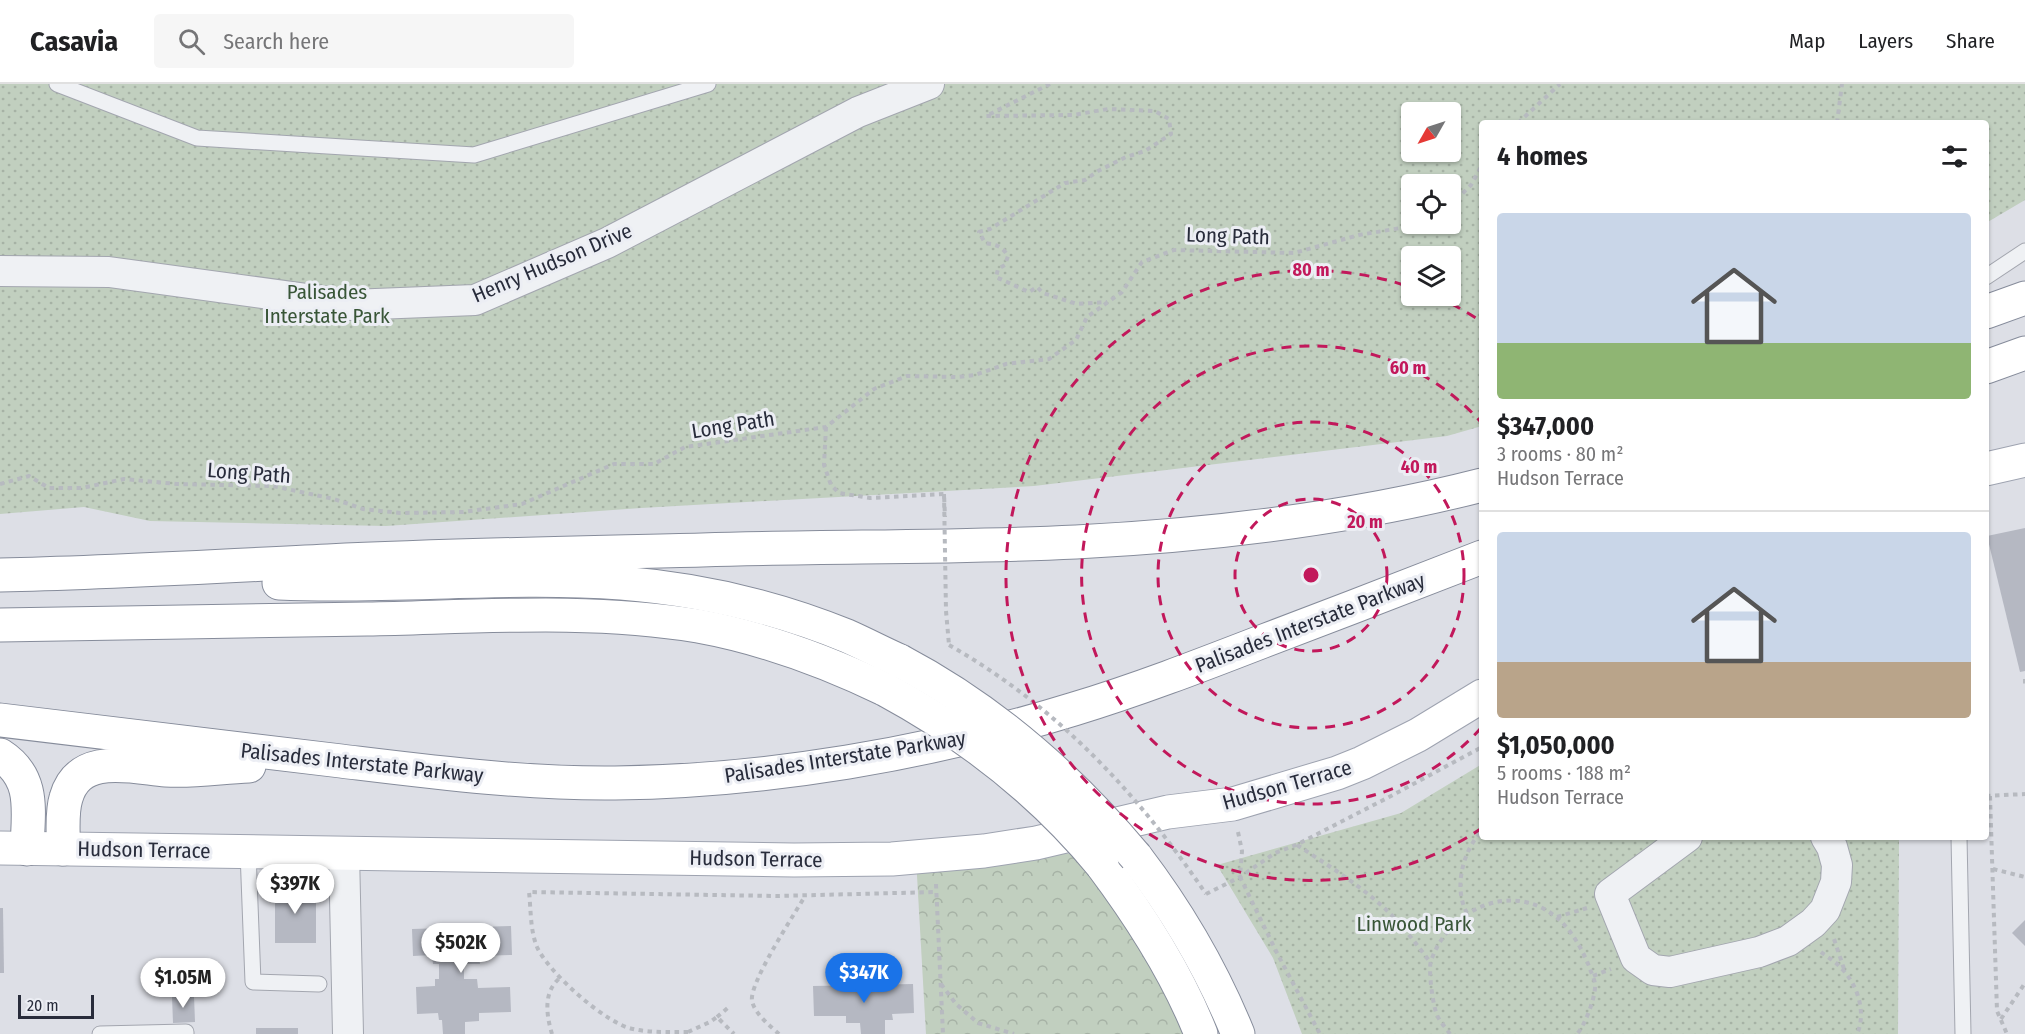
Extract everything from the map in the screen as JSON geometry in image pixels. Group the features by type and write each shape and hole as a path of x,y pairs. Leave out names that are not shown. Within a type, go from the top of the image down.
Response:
{"main road":[{"path":"1989,311 2025,298"},
{"path":"1989,367 2025,353"},
{"path":"1989,468 2025,460"},
{"path":"0,575 86,574 333,561 776,548 1027,544 1126,539 1226,530 1325,517 1423,499 1479,486"},
{"name":"Palisades Interstate Parkway","path":"0,720 457,774 572,783 712,779 850,761 982,734 1076,709 1202,665 1479,558"},
{"path":"86,574 325,585 550,581 648,586 706,595 766,609 829,630 893,675 949,726 1028,786 1068,826 1102,865 1151,936 1201,1034"},
{"path":"0,625 489,616 616,617 698,627 761,640 814,658 893,675 927,675 970,702 1034,751 1100,815 1136,857 1190,935 1211,974 1238,1034"},
{"name":"Hudson Terrace","path":"14,849 794,860 866,860 935,856 1009,848 1168,812 1233,804 1337,773 1362,763 1418,735 1479,698"},
{"path":"0,755 16,767 25,782 28,800 14,849"},
{"path":"63,849 64,807 68,792 85,773 98,766 116,765 170,770 341,761"}],"street":[{"name":"Henry Hudson Drive","path":"0,272 109,272 351,305 476,300 607,243 858,112 929,84"},
{"path":"1683,840 1610,894 1636,958 1653,970 1670,972 1759,952 1788,941 1813,923 1825,910 1836,882 1837,865 1828,840"},
{"path":"344,852 348,1034"}],"lane":[{"path":"57,84 197,138 474,155 708,84"},
{"path":"1989,275 2025,251"},
{"path":"1959,840 1963,1034"},
{"path":"249,852 253,982 319,984"},
{"path":"100,1034 186,1032 186,1034"}],"path":[{"path":"1050,84 986,116 1073,115 1108,109 1155,111 1169,119 1171,134 1145,151 1126,157 1085,180 1065,183 990,229 979,232 985,243 1003,248 1008,256 1005,265 998,269 996,278 1029,292 1037,287 1043,293 1077,304 1108,302"},
{"path":"1521,120 1560,84"},
{"path":"1837,120 1842,84"},
{"path":"1461,195 1471,185 1479,170"},
{"name":"Long Path","path":"0,484 29,476 49,488 82,488 124,479 177,484 273,486 363,509 400,513 464,512 522,504 614,464 654,464 684,447 826,427 874,389 908,376 975,375 1006,364 1049,359 1076,340 1087,317 1122,292 1142,262 1174,250 1294,253 1359,235 1401,228"},
{"path":"826,427 824,465 831,485 839,493 870,498 944,494 946,611 949,645"},
{"path":"2025,680 2025,685"},
{"path":"1206,894 1240,877 1275,853 1296,845 1479,749"},
{"path":"1989,796 2025,794"},
{"path":"1233,804 1242,850 1240,877 1320,1034"},
{"path":"1989,811 1997,1011 2007,1034"},
{"path":"1467,913 1460,902 1461,878 1472,842 1479,834"},
{"path":"1296,845 1354,883 1382,906 1413,939 1430,962 1437,1014 1450,1034"},
{"path":"935,856 943,1034"},
{"path":"1993,869 2025,878"},
{"path":"730,1006 717,1017 687,1033 632,1029 606,1016 561,977 537,947 529,892 806,895 937,892"},
{"path":"779,1034 755,1008 752,996 762,971 806,895"},
{"path":"1430,962 1442,939 1467,913 1487,903 1520,901 1540,907 1557,917 1576,941 1585,956 1596,987 1583,1028 1577,1034"},
{"path":"1788,941 1821,952 1840,966 1854,983 1861,1011 1857,1034"},
{"path":"552,1034 547,1017 549,990 561,977"},
{"path":"941,983 956,1004 978,1023 1014,1034"},
{"path":"2001,1019 2025,983"},
{"path":"717,1017 734,1034"}],"green space":[{"name":"Palisades Interstate Park","path":"0,84 2025,84 2025,200 1989,221 1989,120 1479,120 1479,427 1447,436 1034,486 641,508 386,526 150,521 84,507 0,514"},
{"name":"Linwood Park","path":"1479,766 1479,840 1899,840 1898,1034 1302,1034 1273,958 1217,865 1401,813"},
{"path":"1036,843 1102,865 1201,1034 926,1034 916,858"}],"building":[{"path":"2025,528 2025,671 2020,672 1989,544 1989,536"},
{"path":"275,886 316,887 316,943 275,943"},
{"path":"0,908 3,908 4,973 0,973"},
{"path":"2025,920 2025,946 2012,933"},
{"path":"511,926 512,955 479,956 480,964 464,964 464,979 477,979 478,988 510,987 511,1012 479,1013 479,1021 465,1022 465,1034 443,1034 442,1020 439,1020 438,1013 417,1014 416,987 435,986 435,979 439,979 439,964 433,964 432,955 413,956 412,929"},
{"path":"913,984 914,1013 892,1014 893,1020 885,1020 885,1034 861,1034 860,1023 846,1023 846,1016 814,1016 813,986"},
{"path":"172,996 194,996 195,1022 173,1023"},
{"path":"256,1028 298,1028 298,1034 256,1034"}]}
